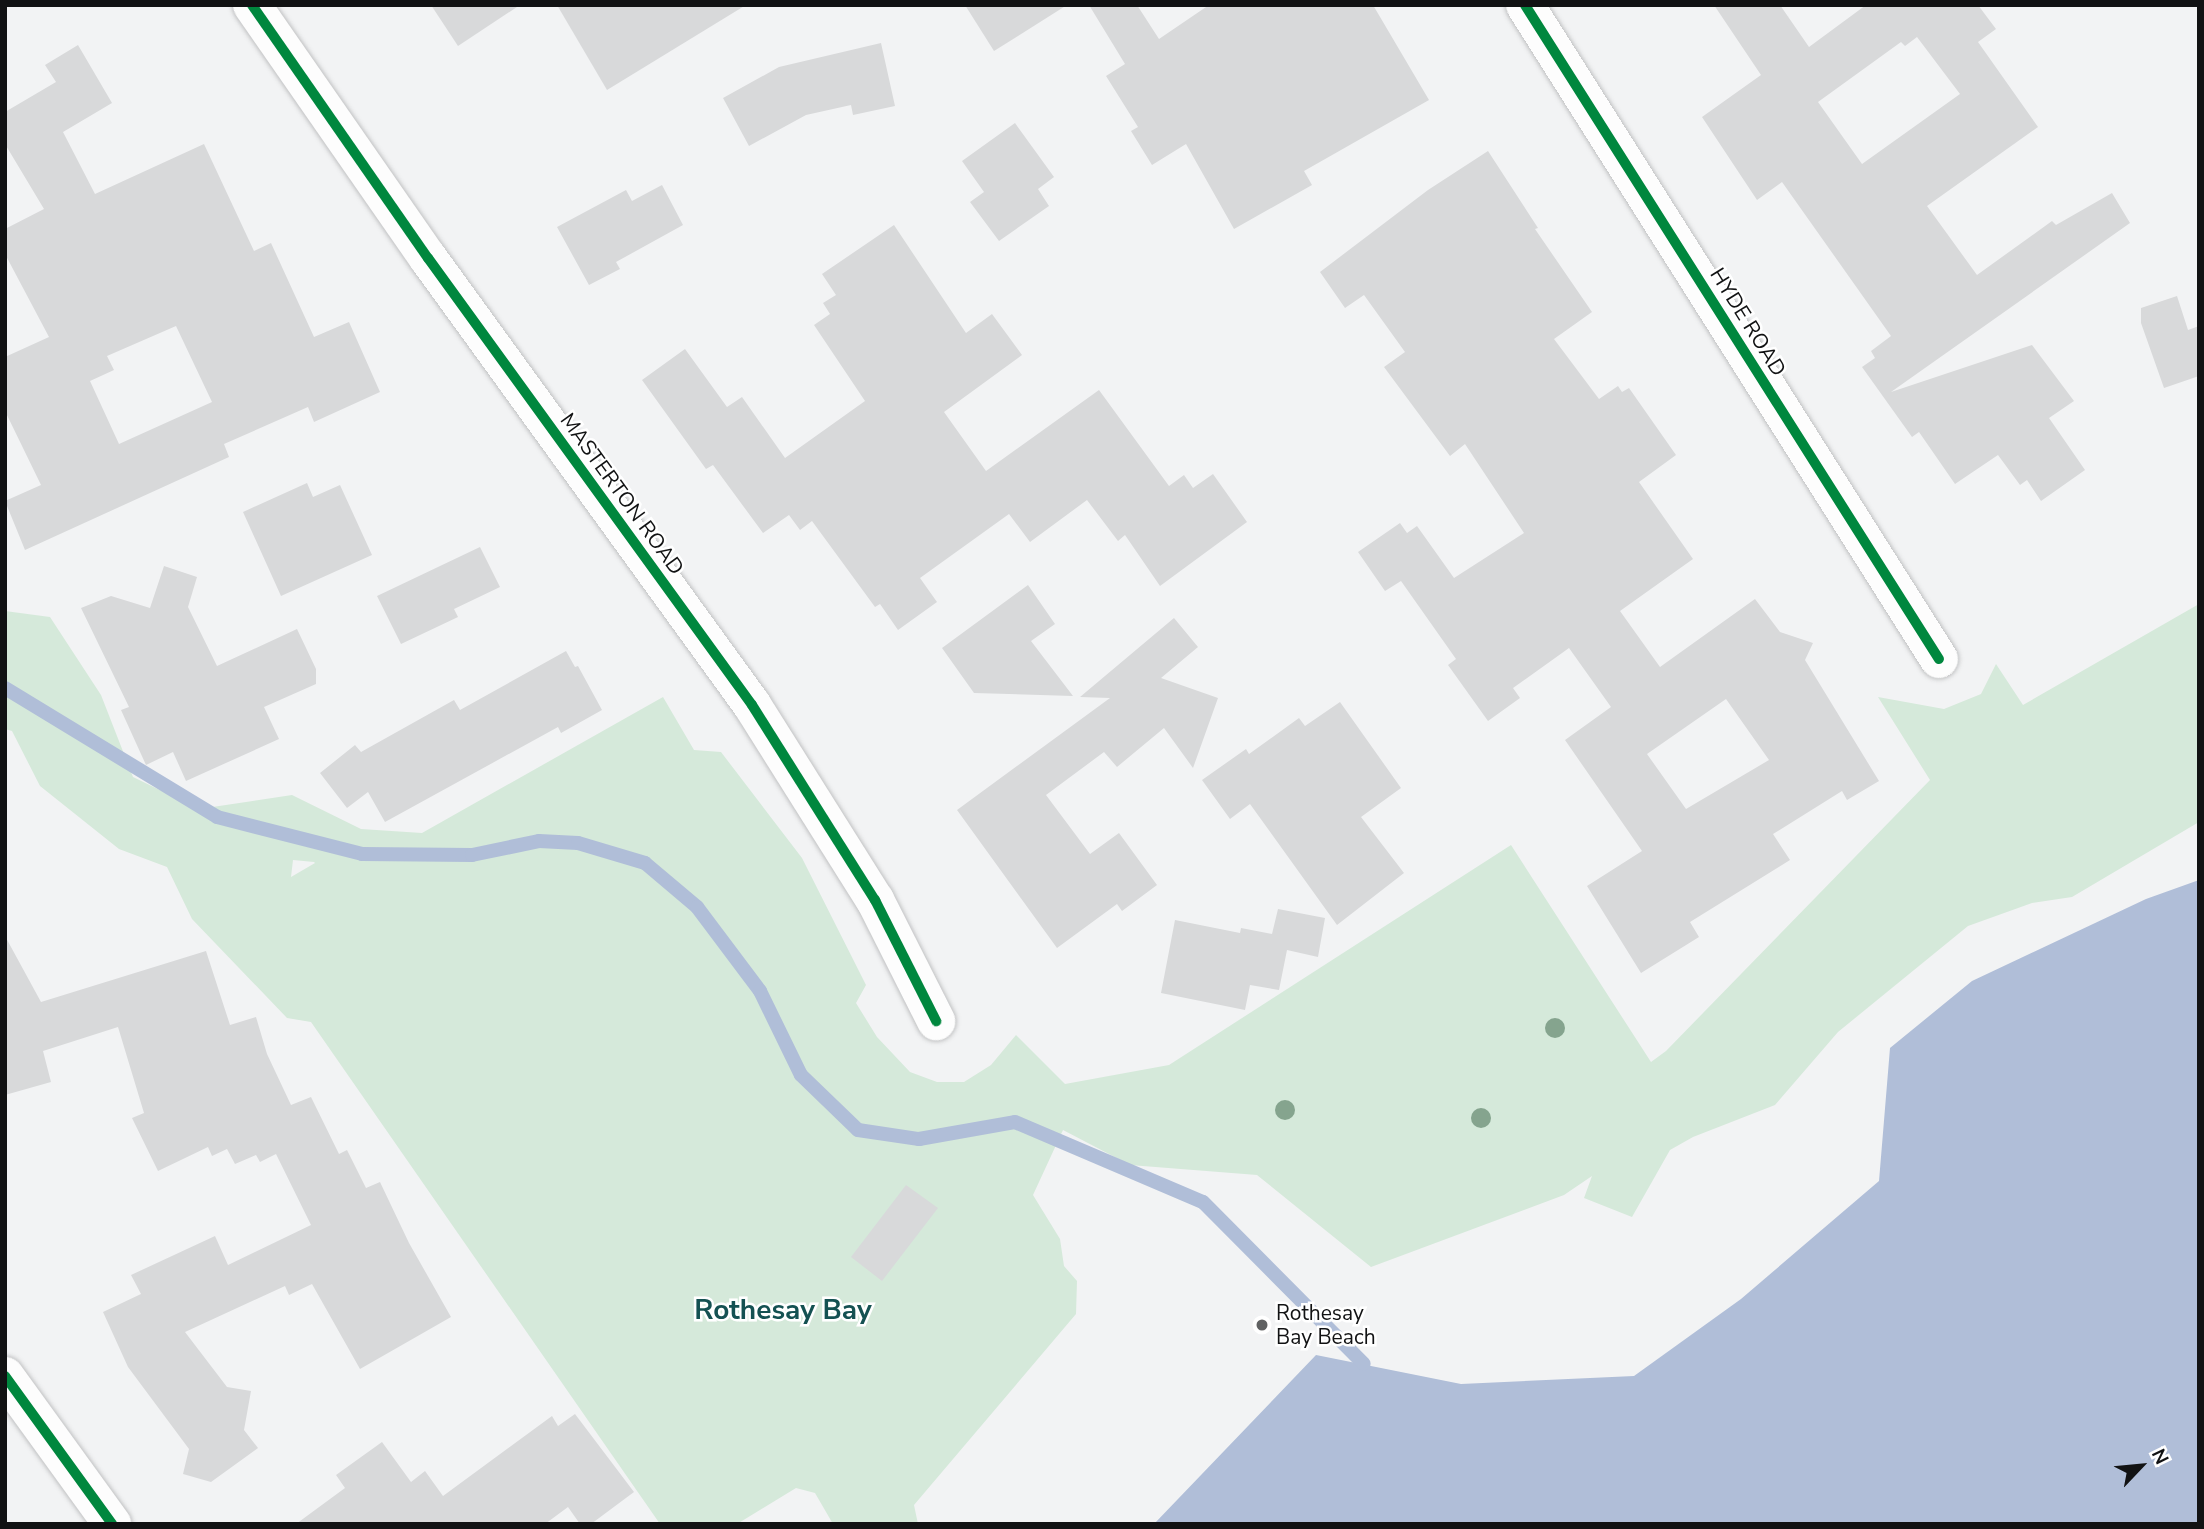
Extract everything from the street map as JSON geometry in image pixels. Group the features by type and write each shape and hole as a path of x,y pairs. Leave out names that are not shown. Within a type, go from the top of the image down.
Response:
{"street":[{"name":"MASTERTON ROAD","path":"252,5 428,258 752,705 875,900 936,1021"},
{"name":"HYDE ROAD","path":"1525,5 1939,659"},
{"path":"5,1376 112,1524"}],"green space":[{"path":"2199,604 2199,822 2072,897 2032,903 1968,926 1838,1032 1775,1105 1693,1137 1670,1150 1632,1217 1584,1198 1592,1176 1564,1195 1371,1267 1257,1175 1130,1165 1063,1130 1033,1195 1060,1239 1064,1266 1077,1281 1076,1314 914,1505 918,1524 833,1524 815,1493 796,1488 737,1524 660,1524 311,1022 287,1018 192,919 167,867 119,849 40,786 12,731 5,729 5,611 50,617 101,695 133,777 199,809 292,795 361,829 422,833 663,697 694,750 721,752 802,858 866,985 856,1003 877,1037 910,1072 937,1082 964,1082 991,1065 1016,1035 1065,1084 1169,1065 1511,845 1651,1062 1666,1051 1930,780 1878,697 1944,709 1981,694 1996,664 2023,705","holes":["293,860 315,863 291,877"]}],"water":[{"path":"2199,880 2199,1524 1154,1524 1316,1355 1461,1384 1634,1376 1741,1299 1879,1181 1890,1048 1972,981 2146,899"}],"building":[{"path":"431,5 520,5 458,46"},
{"path":"557,5 746,5 607,90"},
{"path":"965,5 1067,5 994,51"},
{"path":"1089,5 1137,5 1159,39 1209,5 1373,5 1429,100 1304,171 1312,185 1234,229 1186,144 1152,165 1131,131 1138,127 1106,76 1125,64"},
{"path":"1714,5 1780,5 1809,47 1866,5 1978,5 1996,29 1978,42 2038,127 1927,206 1977,275 2052,221 2056,225 2112,193 2130,223 1891,392 2032,345 2074,401 2049,418 2085,470 2041,501 2027,480 2020,485 1998,455 1955,484 1919,432 1912,437 1862,367 1875,358 1871,351 1891,336 1782,182 1757,200 1702,117 1761,75","holes":["1917,37 1960,94 1862,164 1818,102 1901,42 1905,46"]},
{"path":"881,43 895,106 853,115 851,105 806,115 749,146 723,98 779,67"},
{"path":"78,45 112,103 63,132 95,194 204,144 254,251 271,243 314,337 349,322 380,392 314,422 308,407 224,444 229,457 25,550 5,501 41,485 5,411 5,357 49,337 5,254 5,229 44,209 5,144 5,112 56,82 45,65","holes":["176,326 212,402 119,444 90,381 114,370 107,356"]},
{"path":"1015,123 1054,177 1038,189 1049,206 999,241 970,202 984,192 962,161"},
{"path":"1488,151 1538,228 1535,229 1592,312 1554,339 1599,399 1618,386 1622,392 1629,388 1676,455 1639,482 1693,559 1620,611 1660,667 1755,599 1780,632 1813,643 1805,660 1879,781 1847,800 1842,791 1773,834 1790,860 1690,922 1699,937 1641,973 1587,886 1642,851 1565,740 1611,707 1569,648 1513,688 1520,698 1488,721 1448,665 1456,659 1401,581 1385,591 1358,552 1400,523 1407,533 1417,526 1454,578 1524,533 1465,444 1450,456 1384,367 1405,352 1364,295 1345,308 1320,272 1428,190","holes":["1726,699 1769,760 1686,809 1647,754"]},
{"path":"662,185 683,225 616,262 620,269 589,285 557,227 626,190 632,201"},
{"path":"894,225 966,333 992,314 1022,355 944,412 986,471 1099,390 1169,486 1184,475 1193,488 1213,474 1247,522 1160,586 1125,535 1118,541 1087,500 1030,542 1009,514 920,578 937,602 898,630 880,604 875,607 812,521 800,530 789,515 763,533 713,465 706,469 642,380 685,349 727,407 742,397 785,458 865,401 814,325 830,314 823,303 836,295 822,274"},
{"path":"2177,296 2188,330 2199,326 2199,376 2164,388 2141,323 2141,308"},
{"path":"307,483 313,497 340,485 372,555 281,596 243,512"},
{"path":"480,547 500,587 454,609 458,617 401,644 377,596"},
{"path":"164,566 197,577 188,607 217,666 297,629 316,669 316,684 264,707 279,739 186,781 173,752 146,765 121,710 129,707 81,608 111,596 150,608"},
{"path":"1028,585 1055,624 1031,641 1073,696 974,693 942,648"},
{"path":"1174,618 1198,647 1161,678 1218,698 1193,768 1164,728 1117,767 1104,752 1046,795 1090,854 1119,833 1157,885 1122,911 1117,904 1057,948 957,810 1110,698 1080,697"},
{"path":"566,651 575,667 578,666 602,710 561,733 558,727 385,822 368,792 347,808 320,773 355,745 361,752 454,700 460,710"},
{"path":"1340,702 1401,788 1361,817 1404,873 1337,925 1250,804 1230,819 1202,780 1246,749 1249,754 1299,718 1305,726"},
{"path":"1278,909 1325,918 1318,957 1287,950 1279,990 1250,985 1245,1010 1161,993 1175,920 1240,933 1241,928 1272,934"},
{"path":"5,936 41,1002 206,951 230,1025 256,1017 267,1054 291,1105 311,1097 339,1154 347,1150 366,1188 380,1182 409,1243 451,1317 360,1369 312,1284 289,1295 285,1286 185,1332 227,1387 251,1391 244,1430 258,1448 211,1482 183,1474 189,1449 128,1367 103,1312 141,1294 131,1275 215,1236 228,1265 311,1225 276,1154 260,1162 256,1155 235,1164 227,1149 212,1156 208,1147 158,1171 132,1118 144,1113 118,1027 43,1051 51,1082 5,1095"},
{"path":"906,1185 938,1208 882,1281 851,1257"},
{"path":"575,1414 634,1492 591,1524 580,1524 568,1507 545,1524 296,1524 345,1488 336,1475 382,1442 411,1482 425,1471 443,1496 552,1416 558,1426"}],"waterway":[{"path":"5,688 217,817 362,854 472,855 539,841 578,843 645,863 697,907 760,991 801,1075 858,1130 919,1139 1015,1122 1203,1202 1364,1364"}],"cycle path":[{"path":"252,5 428,258 752,705 875,900 936,1021"},
{"path":"1525,5 1939,659"},
{"path":"5,1376 112,1524"}],"place":[{"name":"Rothesay Bay Beach","path":"1262,1325"}],"district":[{"name":"Rothesay Bay","path":"783,1310"}]}
